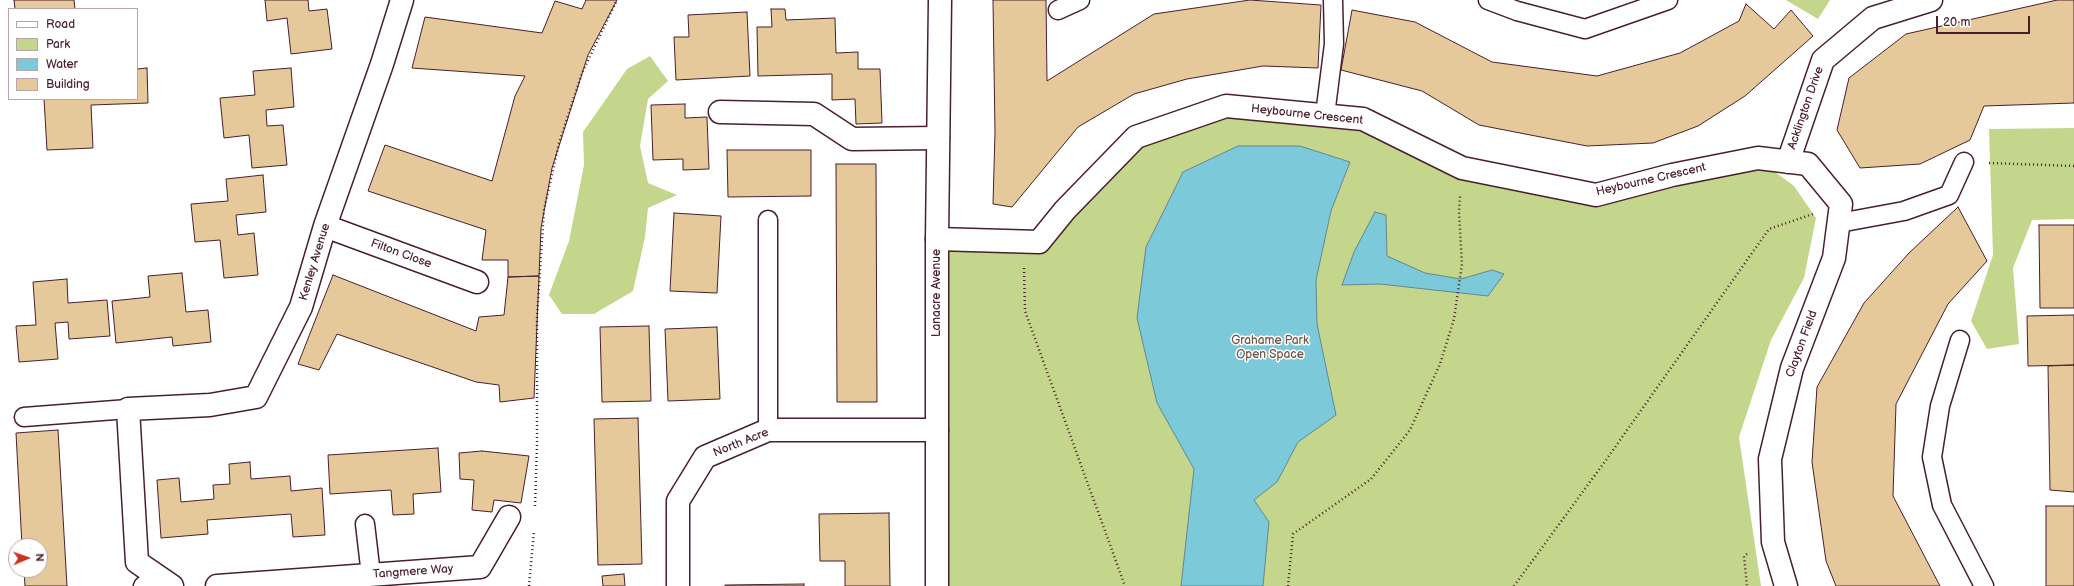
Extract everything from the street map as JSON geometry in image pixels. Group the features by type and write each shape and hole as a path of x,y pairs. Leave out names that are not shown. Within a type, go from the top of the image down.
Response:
{"street":[{"name":"Kenley Avenue","path":"128,409 210,405 256,397 301,307 325,226 382,64 402,0"},
{"name":"Lanacre Avenue","path":"937,586 937,239 940,0"},
{"name":"Acklington Drive","path":"1788,162 1823,60 1873,18 1931,0"},
{"name":"Heybourne Crescent","path":"937,239 1039,242 1065,210 1136,137 1226,106 1363,119 1462,168 1596,195 1672,175 1758,158 1788,162"},
{"path":"720,112 814,114 852,139 938,138"},
{"path":"1788,162 1808,164 1840,214"},
{"name":"Clayton Field","path":"1786,586 1773,542 1770,460 1792,368 1834,258 1840,214"},
{"name":"Filton Close","path":"325,226 478,282"},
{"path":"128,409 137,562 157,582"},
{"name":"North Acre","path":"678,586 678,502 705,457 768,430 937,430"},
{"name":"Tangmere Way","path":"217,586 480,568 509,517"}],"lane":[{"path":"1058,10 1080,0"},
{"path":"1325,116 1334,44 1333,0"},
{"path":"1488,0 1517,11 1585,29 1668,0"},
{"path":"1840,214 1904,211 1949,195 1964,162"},
{"path":"768,220 768,430"},
{"path":"1960,340 1940,406 1932,457 1942,505 1984,586"},
{"path":"24,417 128,409"},
{"path":"365,524 371,575"}],"path":[{"path":"535,507 537,445 537,317 544,210 559,143 582,73 617,0"},
{"path":"1964,162 2074,166"},
{"path":"1288,586 1293,534 1371,479 1410,430 1440,364 1454,319 1462,264 1459,212"},
{"path":"1514,586 1606,460 1769,228 1840,214"},
{"path":"1023,242 1025,311 1125,586"},
{"path":"529,586 534,523"}],"green space":[{"path":"1786,0 1830,0 1818,19"},
{"path":"650,56 668,81 648,99 640,146 648,183 677,195 648,208 645,237 633,291 594,314 562,314 549,295 569,241 584,165 583,132 627,69"},
{"name":"Grahame Park Open Space","path":"1226,104 1361,120 1461,167 1598,197 1756,158 1794,186 1816,218 1804,278 1771,340 1739,437 1761,586 937,586 938,242 1023,242 1132,143"},
{"path":"2074,128 2074,219 2032,220 2013,268 2019,344 1987,349 1971,321 1993,255 1989,129"}],"water":[{"path":"1238,146 1300,146 1350,162 1331,211 1316,280 1317,324 1336,415 1298,442 1277,482 1254,500 1269,522 1263,586 1181,586 1194,469 1157,403 1137,318 1146,247 1183,172"},
{"path":"1375,212 1386,215 1387,256 1425,273 1461,279 1492,270 1504,274 1488,296 1380,284 1342,285 1354,252"}],"building":[{"path":"14,0 74,0 75,8 15,8"},
{"path":"265,0 308,0 309,11 327,9 332,49 291,54 287,18 267,21"},
{"path":"586,0 617,0 588,55 552,168 541,228 539,276 508,277 508,260 482,260 486,230 368,191 385,145 492,181 515,96 525,76 412,68 425,17 542,33 555,1 582,9"},
{"path":"993,0 1046,0 1047,81 1154,14 1250,0 1321,5 1318,68 1263,66 1187,79 1134,94 1078,127 1012,207 993,204 995,132"},
{"path":"2057,0 2074,0 2074,103 1984,106 1970,140 1920,164 1860,168 1837,130 1849,78 1906,34"},
{"path":"1746,4 1774,29 1791,10 1813,36 1745,96 1698,126 1653,143 1587,146 1479,125 1422,91 1341,70 1352,10 1415,22 1492,62 1597,76 1680,53 1739,21"},
{"path":"771,9 785,9 786,20 835,18 836,53 858,52 858,69 880,69 882,123 856,124 855,99 832,100 832,74 758,76 757,27 772,27"},
{"path":"747,12 750,76 676,80 674,37 689,37 688,15"},
{"path":"147,68 148,103 91,105 93,148 47,150 44,100 138,100 138,69"},
{"path":"291,68 294,107 266,110 267,126 283,125 287,165 252,168 249,135 224,138 220,98 255,95 253,71"},
{"path":"685,104 685,118 707,117 709,169 683,170 683,159 653,160 651,105"},
{"path":"727,150 811,150 811,196 728,197"},
{"path":"836,164 876,164 877,402 837,402"},
{"path":"263,175 266,212 236,215 238,235 254,233 258,275 224,278 220,240 195,242 191,204 228,201 226,179"},
{"path":"1958,207 1987,261 1948,304 1896,404 1893,496 1940,586 1836,586 1826,561 1812,462 1817,387 1864,303 1909,253"},
{"path":"674,213 721,216 717,293 670,291"},
{"path":"2039,225 2074,225 2074,308 2040,308"},
{"path":"182,273 186,312 208,310 211,342 173,346 172,337 116,343 112,301 150,297 148,276"},
{"path":"333,275 476,331 479,317 504,315 508,277 539,276 534,398 500,402 499,385 476,382 337,334 319,370 298,364"},
{"path":"67,279 68,303 107,300 110,336 69,339 68,322 55,323 58,359 19,362 16,326 36,325 33,282"},
{"path":"2074,315 2074,365 2028,366 2027,316"},
{"path":"649,326 651,401 602,402 600,327"},
{"path":"717,327 720,399 668,401 665,329"},
{"path":"2074,365 2074,492 2050,490 2048,366"},
{"path":"638,418 642,564 598,565 594,419"},
{"path":"58,430 67,586 25,586 24,578 48,578 48,538 22,538 16,433"},
{"path":"438,448 441,492 413,494 414,514 393,515 391,490 330,494 328,455"},
{"path":"482,451 529,456 521,503 494,500 492,512 472,510 474,480 460,479 459,453"},
{"path":"250,462 251,479 290,476 291,491 322,488 325,535 293,537 291,514 207,520 208,534 161,538 157,480 179,478 181,502 214,499 213,485 230,484 229,464"},
{"path":"2046,506 2074,506 2074,586 2046,586"},
{"path":"889,513 890,586 845,586 845,561 820,561 819,514"},
{"path":"624,574 625,586 603,586 602,576"},
{"path":"804,584 804,586 725,586 725,585"}]}
